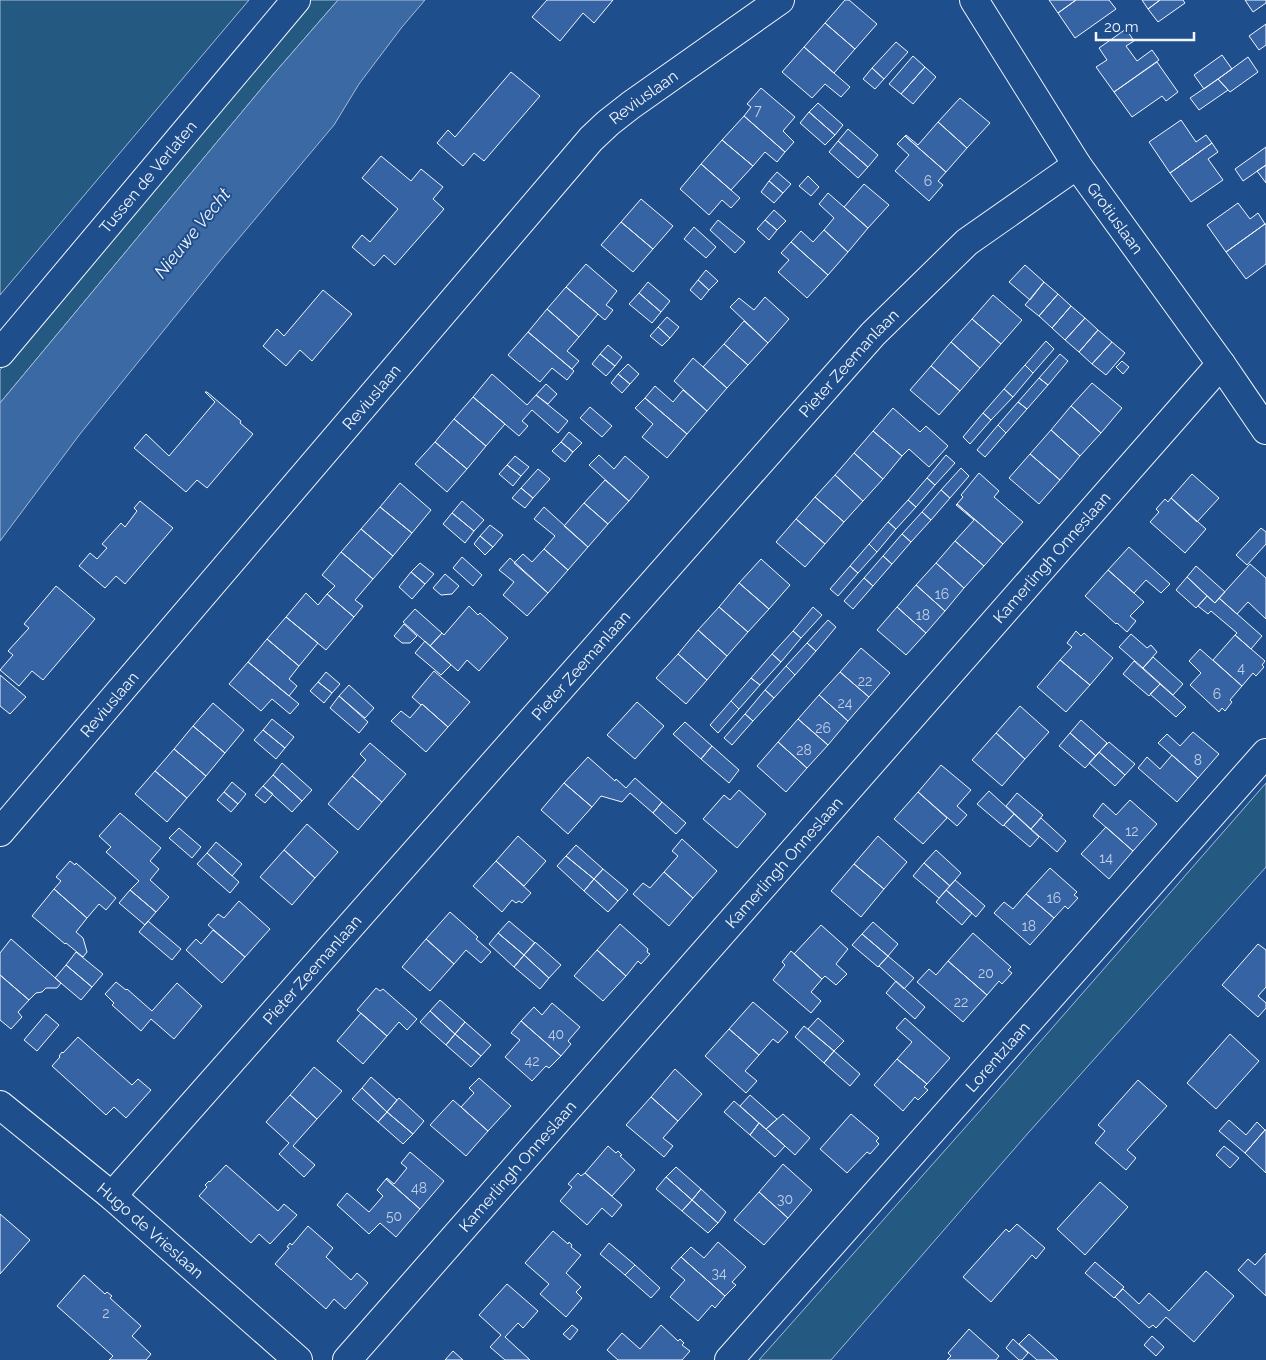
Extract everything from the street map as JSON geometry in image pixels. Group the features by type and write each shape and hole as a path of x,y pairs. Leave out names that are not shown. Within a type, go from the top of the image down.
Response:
{"street":[{"name":"Tussen de Verlaten","path":"0,353 296,0"},
{"name":"Reviuslaan","path":"0,832 591,139 631,105 780,0"},
{"name":"Grotiuslaan","path":"974,0 1077,165 1221,364 1266,430"},
{"name":"Pieter Zeemanlaan","path":"112,1196 873,334 967,242 1077,165"},
{"name":"Kamerlingh Onneslaan","path":"347,1360 1221,364"},
{"name":"Lorentzlaan","path":"730,1360 1266,753"},
{"name":"Hugo de Vrieslaan","path":"0,1105 112,1196 298,1360"}],"shaded area":[{"path":"0,0 249,0 0,295"},
{"path":"310,0 338,0 271,77 0,403 0,370"},
{"path":"1266,783 1266,867 1029,1132 831,1360 759,1360 978,1113"}],"water":[{"name":"Nieuwe Vecht","path":"338,0 425,0 359,84 334,125 219,262 80,434 0,541 0,403 271,77"}],"building":[{"path":"547,0 613,0 594,23 583,13 560,41 532,17"},
{"path":"845,0 849,0 877,24 855,49 825,23"},
{"path":"1049,0 1076,0 1058,13"},
{"path":"1076,0 1109,0 1116,9 1075,38 1058,13"},
{"path":"1142,0 1160,0 1148,9"},
{"path":"1160,0 1183,0 1185,3 1158,22 1148,9"},
{"path":"1245,0 1266,0 1266,3 1253,12"},
{"path":"825,23 855,49 834,73 804,47"},
{"path":"1266,24 1266,45 1259,50 1249,36"},
{"path":"1126,29 1134,41 1126,46 1137,61 1152,50 1159,60 1114,92 1096,67 1107,60 1099,48"},
{"path":"896,42 908,52 884,79 872,68"},
{"path":"804,47 850,87 841,97 825,84 812,98 782,72"},
{"path":"1222,55 1232,69 1204,89 1194,75"},
{"path":"913,56 925,67 901,94 889,84"},
{"path":"1248,57 1258,72 1230,92 1218,79"},
{"path":"1157,62 1178,92 1166,101 1162,96 1132,117 1114,92"},
{"path":"925,67 936,77 913,104 901,94"},
{"path":"872,68 884,79 875,89 863,79"},
{"path":"511,72 540,96 484,161 474,153 463,166 437,143 448,130 455,137"},
{"path":"1218,79 1228,90 1199,110 1190,98"},
{"path":"761,88 795,117 783,131 794,142 785,152 744,116 751,107 747,104"},
{"path":"960,98 990,123 967,148 938,122"},
{"path":"818,103 843,125 835,135 809,112"},
{"path":"809,112 835,135 825,145 800,123"},
{"path":"744,116 785,152 777,162 765,152 753,166 722,140"},
{"path":"1181,120 1196,142 1206,135 1212,143 1170,173 1149,142"},
{"path":"938,122 967,148 946,172 905,136 918,145"},
{"path":"848,129 878,155 868,167 838,141"},
{"path":"905,136 946,172 938,181 943,185 929,201 895,171 909,155 897,144"},
{"path":"722,140 753,166 731,190 701,164"},
{"path":"838,141 868,167 858,178 829,152"},
{"path":"1212,143 1218,152 1208,159 1223,180 1191,202 1170,173"},
{"path":"1266,147 1266,165 1243,181 1235,169"},
{"path":"381,156 411,181 421,169 443,187 433,199 444,209 395,265 384,255 374,266 352,247 362,235 370,242 398,209 362,178"},
{"path":"701,164 740,198 731,208 722,200 709,215 680,189"},
{"path":"1266,165 1266,183 1257,171"},
{"path":"777,172 791,184 783,193 769,181"},
{"path":"808,176 819,187 811,196 799,186"},
{"path":"769,181 783,193 774,203 761,192"},
{"path":"864,184 889,205 868,228 844,207"},
{"path":"828,193 868,228 848,252 824,230 834,218 819,204"},
{"path":"641,199 673,226 653,249 621,222"},
{"path":"1238,203 1250,219 1258,213 1265,224 1226,252 1207,225"},
{"path":"774,210 786,221 777,230 765,220"},
{"path":"718,220 745,242 735,253 710,230"},
{"path":"765,220 777,230 769,240 757,229"},
{"path":"621,222 653,249 633,272 601,245"},
{"path":"1265,224 1266,264 1246,279 1226,252"},
{"path":"694,227 716,247 706,258 684,239"},
{"path":"824,230 848,252 828,275 791,242 801,231 813,242"},
{"path":"791,242 828,275 807,298 778,272 789,260 781,253"},
{"path":"586,264 617,291 606,305 613,310 605,320 566,287"},
{"path":"1025,265 1044,282 1030,300 1009,282"},
{"path":"706,270 718,281 709,290 698,280"},
{"path":"698,280 709,290 701,300 690,290"},
{"path":"648,282 670,301 661,312 639,293"},
{"path":"1044,282 1058,294 1039,316 1025,305"},
{"path":"566,287 598,314 579,337 547,309"},
{"path":"323,290 352,314 312,361 300,350 286,366 263,346 277,329 284,336"},
{"path":"639,293 661,312 652,323 629,304"},
{"path":"1058,294 1071,306 1052,328 1039,316"},
{"path":"993,295 1022,320 1001,344 972,319"},
{"path":"765,297 789,319 768,343 730,307 739,298 754,310"},
{"path":"1071,306 1085,318 1065,340 1052,328"},
{"path":"547,309 579,337 567,351 579,361 572,369 528,332"},
{"path":"667,317 679,327 670,338 658,327"},
{"path":"1085,318 1098,330 1079,352 1065,340"},
{"path":"972,319 1001,344 980,368 951,342"},
{"path":"744,321 768,343 748,365 724,344"},
{"path":"658,327 670,338 662,346 650,336"},
{"path":"1098,330 1112,342 1092,364 1079,352"},
{"path":"528,332 574,371 567,380 552,368 540,382 508,355"},
{"path":"1046,341 1054,349 1033,373 1025,365"},
{"path":"951,342 980,368 960,391 931,366"},
{"path":"1112,342 1125,353 1106,375 1092,364"},
{"path":"724,344 748,365 727,388 703,367"},
{"path":"608,345 622,357 615,366 600,354"},
{"path":"600,354 615,366 606,376 592,364"},
{"path":"1060,354 1068,361 1048,385 1039,378"},
{"path":"693,358 727,388 707,411 674,381"},
{"path":"1122,361 1129,367 1123,374 1116,367"},
{"path":"628,364 639,374 630,384 618,374"},
{"path":"1025,365 1033,373 1013,397 1004,389"},
{"path":"931,366 960,391 939,415 910,390"},
{"path":"492,374 527,405 536,395 568,421 558,433 532,410 522,421 528,426 519,436 473,397"},
{"path":"618,374 630,384 622,393 611,383"},
{"path":"1039,378 1048,385 1027,409 1018,402"},
{"path":"1092,383 1122,408 1101,433 1071,406"},
{"path":"546,384 557,394 548,404 536,395"},
{"path":"655,386 673,402 683,390 707,411 687,434 645,398"},
{"path":"1004,389 1013,397 991,420 983,413"},
{"path":"205,392 241,421 240,423 253,434 207,488 197,480 186,492 134,448 146,434 169,456 215,402"},
{"path":"473,397 505,424 486,446 454,419"},
{"path":"645,398 687,434 667,458 642,437 653,424 635,408"},
{"path":"1018,402 1027,409 1006,433 998,425"},
{"path":"1071,406 1101,433 1080,456 1051,430"},
{"path":"590,407 612,426 602,437 580,418"},
{"path":"893,408 920,432 926,426 948,446 929,467 909,449 902,456 873,431"},
{"path":"983,413 991,420 970,444 963,437"},
{"path":"454,419 486,446 467,469 435,442"},
{"path":"998,425 1006,433 985,457 977,450"},
{"path":"1051,430 1080,456 1060,480 1030,454"},
{"path":"873,431 902,456 883,479 854,453"},
{"path":"569,432 582,443 573,452 561,442"},
{"path":"435,442 467,469 447,492 415,464"},
{"path":"561,442 573,452 565,462 552,451"},
{"path":"854,453 883,479 863,501 835,475"},
{"path":"1030,454 1060,480 1039,504 1009,478"},
{"path":"599,455 614,469 625,456 649,477 629,501 589,465"},
{"path":"946,455 955,463 935,485 927,478"},
{"path":"515,456 529,467 521,476 507,465"},
{"path":"507,465 521,476 513,486 499,474"},
{"path":"961,468 969,476 950,498 941,490"},
{"path":"538,469 550,479 533,498 521,488"},
{"path":"979,473 999,491 994,497 1023,522 1003,544 957,504 963,497 961,495"},
{"path":"1192,474 1219,498 1197,522 1171,498"},
{"path":"835,475 863,501 844,522 815,497"},
{"path":"927,478 935,485 916,507 908,500"},
{"path":"605,480 629,501 608,524 584,503"},
{"path":"400,483 431,510 412,533 380,507"},
{"path":"521,488 533,498 525,508 512,498"},
{"path":"941,490 950,498 931,520 922,512"},
{"path":"815,497 844,522 825,544 796,519"},
{"path":"1171,498 1206,529 1185,553 1150,522 1159,512 1156,509 1165,499 1168,502"},
{"path":"908,500 916,507 896,529 888,522"},
{"path":"140,501 173,528 125,584 116,576 105,588 79,566 90,553 97,559 107,548 102,544 121,523 125,527 137,511 134,508"},
{"path":"462,501 484,520 474,531 452,513"},
{"path":"584,503 608,524 588,547 564,526"},
{"path":"957,504 1003,544 984,566 955,541 974,520"},
{"path":"380,507 412,533 393,556 361,529"},
{"path":"544,507 588,547 568,570 544,549 555,536 534,519"},
{"path":"922,512 931,520 911,542 902,534"},
{"path":"452,513 474,531 465,543 443,524"},
{"path":"796,519 825,544 805,567 776,542"},
{"path":"888,522 896,529 877,552 869,544"},
{"path":"490,525 503,535 493,547 480,536"},
{"path":"1261,528 1266,532 1266,544 1247,565 1236,555"},
{"path":"361,529 393,556 373,579 341,552"},
{"path":"902,534 911,542 892,564 883,556"},
{"path":"480,536 493,547 485,555 474,544"},
{"path":"955,541 984,566 964,588 936,563"},
{"path":"869,544 877,552 858,573 850,566"},
{"path":"1129,547 1170,584 1161,593 1146,580 1134,593 1108,570"},
{"path":"544,549 568,570 548,593 514,563 523,554 532,562"},
{"path":"341,552 373,579 355,600 363,606 354,617 327,594 335,586 322,575"},
{"path":"883,556 892,564 873,586 864,578"},
{"path":"462,557 482,575 473,586 453,568"},
{"path":"510,558 548,593 527,616 503,595 514,582 499,570"},
{"path":"761,559 790,585 769,609 739,583"},
{"path":"420,563 434,574 425,584 411,572"},
{"path":"936,563 964,588 945,611 916,585"},
{"path":"1250,564 1266,578 1266,619 1248,602 1237,614 1219,598"},
{"path":"850,566 858,573 838,596 830,589"},
{"path":"1196,566 1225,592 1215,603 1187,577"},
{"path":"1108,570 1144,602 1130,616 1136,621 1127,632 1085,596"},
{"path":"411,572 425,584 412,599 399,587"},
{"path":"445,574 459,586 452,594 441,595 433,588"},
{"path":"1187,577 1207,596 1196,608 1176,590"},
{"path":"864,578 873,586 853,609 844,601"},
{"path":"739,583 769,609 748,632 719,607"},
{"path":"916,585 945,611 926,633 897,607"},
{"path":"56,586 95,619 43,680 32,671 19,686 0,670 13,655 8,651 29,628 24,624"},
{"path":"306,593 318,605 327,594 354,617 326,650 286,617"},
{"path":"1207,596 1215,603 1219,598 1262,636 1251,649 1235,635 1237,633 1211,611 1208,614 1198,606"},
{"path":"469,606 478,615 480,613 508,638 479,671 467,660 458,671 430,646 442,633 444,635"},
{"path":"719,607 748,632 727,656 698,630"},
{"path":"813,607 822,615 801,638 793,631"},
{"path":"897,607 926,633 906,655 877,630"},
{"path":"415,609 442,633 430,646 403,622"},
{"path":"286,617 318,643 299,666 267,639"},
{"path":"828,620 836,627 816,651 807,643"},
{"path":"404,624 417,636 410,643 402,643 394,636"},
{"path":"698,630 727,656 707,680 678,654"},
{"path":"793,631 801,638 781,662 772,654"},
{"path":"1076,631 1081,636 1084,633 1113,658 1090,685 1060,660 1072,647 1067,643"},
{"path":"1131,634 1147,648 1151,645 1157,652 1143,668 1119,647"},
{"path":"1235,635 1265,661 1262,665 1264,667 1256,676 1253,673 1242,686 1213,660"},
{"path":"267,639 299,666 289,679 297,686 289,696 248,662"},
{"path":"425,641 451,665 441,675 415,653"},
{"path":"807,643 816,651 795,675 786,666"},
{"path":"861,648 890,673 869,697 840,672"},
{"path":"1200,649 1242,686 1230,700 1232,702 1225,711 1222,708 1219,712 1190,685 1201,673 1189,661"},
{"path":"678,654 707,680 686,704 656,678"},
{"path":"772,654 781,662 760,685 751,678"},
{"path":"1153,657 1183,684 1173,695 1143,668"},
{"path":"1060,660 1090,685 1066,712 1037,687"},
{"path":"1134,661 1160,684 1149,696 1123,674"},
{"path":"248,662 299,704 290,714 272,699 261,711 229,684"},
{"path":"786,666 795,675 774,698 765,690"},
{"path":"434,671 470,702 448,727 412,697"},
{"path":"326,672 340,684 332,693 318,682"},
{"path":"840,672 869,697 848,721 819,695"},
{"path":"0,675 26,697 10,714 0,706"},
{"path":"751,678 760,685 739,709 731,701"},
{"path":"318,682 332,693 324,703 310,691"},
{"path":"1160,684 1186,707 1176,717 1150,694"},
{"path":"349,685 374,708 365,718 339,696"},
{"path":"765,690 774,698 753,721 745,714"},
{"path":"819,695 848,721 828,745 798,719"},
{"path":"339,696 368,722 359,733 330,708"},
{"path":"731,701 739,709 718,733 710,725"},
{"path":"637,702 664,726 635,759 607,735"},
{"path":"213,703 244,730 225,753 193,726"},
{"path":"422,704 448,727 426,752 391,721 401,711 410,718"},
{"path":"1020,706 1049,732 1025,759 996,733"},
{"path":"745,714 753,721 732,745 724,738"},
{"path":"272,719 294,737 285,748 263,730"},
{"path":"798,719 828,745 807,768 778,742"},
{"path":"1081,720 1107,743 1096,756 1070,733"},
{"path":"685,722 712,746 701,759 673,734"},
{"path":"193,726 225,753 206,776 174,749"},
{"path":"263,730 285,748 276,759 254,740"},
{"path":"1193,732 1219,754 1198,778 1158,743 1167,734 1180,746"},
{"path":"996,733 1025,759 1002,786 972,760"},
{"path":"1070,733 1096,756 1085,768 1059,746"},
{"path":"778,742 807,768 786,792 757,766"},
{"path":"1109,742 1135,764 1125,775 1099,752"},
{"path":"370,743 406,774 382,802 352,776 366,760 360,754"},
{"path":"712,746 739,770 729,783 701,759"},
{"path":"174,749 206,776 187,798 155,771"},
{"path":"1099,752 1125,775 1115,786 1089,763"},
{"path":"1172,755 1198,778 1177,802 1138,768 1147,757 1160,769"},
{"path":"588,757 615,781 616,779 626,788 635,778 662,802 653,813 630,793 622,802 601,796 592,807 564,783"},
{"path":"282,763 312,790 302,801 273,775"},
{"path":"941,765 971,790 957,806 967,815 957,826 918,792"},
{"path":"155,771 187,798 167,822 135,794"},
{"path":"273,775 302,801 292,812 263,786"},
{"path":"352,776 382,802 358,830 328,804"},
{"path":"232,782 246,794 238,804 224,792"},
{"path":"564,783 592,807 568,834 541,810"},
{"path":"263,786 273,794 265,803 255,795"},
{"path":"739,790 766,814 737,848 703,819 724,795 730,800"},
{"path":"989,791 1014,814 1003,826 977,804"},
{"path":"224,792 238,804 231,812 217,800"},
{"path":"918,792 947,818 923,844 894,819"},
{"path":"1017,793 1043,815 1031,829 1006,806"},
{"path":"1130,800 1157,824 1133,851 1093,816 1103,803 1116,815"},
{"path":"662,802 686,823 676,834 653,813"},
{"path":"120,813 161,848 150,861 159,869 150,880 169,897 156,912 130,890 139,881 106,852 111,847 99,836"},
{"path":"1014,814 1039,837 1030,847 1004,825"},
{"path":"1041,818 1066,841 1057,852 1031,829"},
{"path":"307,824 338,852 315,878 284,850"},
{"path":"1106,827 1133,851 1109,879 1081,854"},
{"path":"179,828 201,847 192,858 169,838"},
{"path":"518,836 546,861 524,886 496,861"},
{"path":"878,836 907,862 884,889 854,864"},
{"path":"682,839 717,871 693,898 664,872 678,856 672,851"},
{"path":"216,842 242,864 232,876 207,853"},
{"path":"576,845 603,869 594,879 566,856"},
{"path":"284,850 315,878 292,905 260,877"},
{"path":"936,850 961,873 950,886 924,863"},
{"path":"207,853 239,882 230,893 197,864"},
{"path":"566,856 594,879 584,891 557,866"},
{"path":"70,861 75,865 76,863 116,898 106,910 99,904 87,918 54,889 61,881 56,877"},
{"path":"496,861 531,893 522,903 519,901 516,903 512,900 502,912 473,886"},
{"path":"924,863 950,886 939,898 913,876"},
{"path":"854,864 884,889 861,917 831,891"},
{"path":"1050,868 1077,892 1074,895 1078,898 1068,909 1065,906 1054,918 1026,894"},
{"path":"603,869 628,890 618,901 594,879"},
{"path":"664,872 693,898 669,926 633,894 643,883 650,888"},
{"path":"594,879 618,901 608,912 584,891"},
{"path":"955,880 985,906 976,917 946,890"},
{"path":"54,889 87,918 76,932 83,938 87,952 83,957 32,916"},
{"path":"130,890 156,912 145,925 119,903"},
{"path":"946,890 972,913 962,925 936,902"},
{"path":"1026,894 1054,918 1030,945 994,913 1004,902 1013,909"},
{"path":"239,901 270,929 245,957 208,925 218,914 224,918"},
{"path":"450,912 478,937 476,939 491,952 481,963 466,950 454,964 426,939"},
{"path":"148,921 181,949 172,960 139,932"},
{"path":"509,921 535,943 524,955 498,933"},
{"path":"873,922 898,944 888,956 862,934"},
{"path":"620,924 648,949 647,952 650,954 641,964 638,961 626,976 597,950"},
{"path":"821,925 848,949 836,964 847,974 836,985 825,976 822,979 794,954"},
{"path":"213,930 245,957 222,983 186,950 196,939 201,944"},
{"path":"498,933 524,955 514,967 489,944"},
{"path":"973,933 1011,967 1008,970 1012,973 1002,984 999,981 987,995 948,961"},
{"path":"862,934 888,956 878,967 852,945"},
{"path":"11,939 61,983 57,988 46,988 42,992 36,993 29,1000 0,975 0,953"},
{"path":"426,939 454,964 430,991 402,967"},
{"path":"535,942 561,965 549,978 524,955"},
{"path":"1258,944 1266,950 1266,987 1258,996 1266,1003 1266,1008 1258,1017 1222,985"},
{"path":"597,950 626,976 603,1001 574,976"},
{"path":"791,951 822,979 811,992 821,1001 811,1013 773,980 785,965 782,962"},
{"path":"76,952 103,974 92,987 66,965"},
{"path":"524,955 549,978 540,989 514,967"},
{"path":"888,956 914,978 904,989 879,966"},
{"path":"948,961 987,995 963,1022 917,982 929,969 936,975"},
{"path":"66,965 92,987 81,1000 55,978"},
{"path":"0,975 29,1000 18,1012 22,1017 11,1029 0,1020"},
{"path":"896,981 925,1007 915,1019 886,993"},
{"path":"116,982 152,1011 177,983 202,1006 174,1039 151,1019 141,1031 112,1005 114,1003 105,994"},
{"path":"376,988 380,991 383,989 417,1019 407,1030 399,1022 387,1036 357,1010"},
{"path":"440,1000 465,1022 455,1034 430,1011"},
{"path":"753,1002 788,1032 778,1043 773,1039 759,1055 729,1029"},
{"path":"552,1003 580,1027 568,1041 571,1044 561,1056 521,1021 534,1007 542,1015"},
{"path":"430,1011 455,1034 446,1045 420,1022"},
{"path":"361,1013 387,1036 363,1064 337,1041"},
{"path":"46,1014 59,1025 37,1051 24,1040"},
{"path":"818,1018 844,1041 834,1051 808,1029"},
{"path":"905,1018 950,1058 927,1084 897,1059 912,1042 896,1028"},
{"path":"521,1021 561,1056 549,1068 546,1066 532,1081 505,1057 520,1040 511,1033"},
{"path":"465,1022 491,1045 481,1056 455,1034"},
{"path":"804,1026 834,1051 824,1063 795,1037"},
{"path":"729,1029 759,1055 745,1071 757,1081 746,1093 705,1056"},
{"path":"455,1034 481,1056 471,1067 446,1045"},
{"path":"1230,1034 1259,1061 1216,1109 1187,1083"},
{"path":"78,1037 132,1085 138,1079 151,1090 126,1118 114,1107 106,1115 52,1066 62,1052"},
{"path":"834,1051 860,1074 850,1086 824,1063"},
{"path":"897,1059 927,1084 924,1087 928,1090 918,1100 915,1097 903,1111 874,1085"},
{"path":"314,1067 342,1091 317,1119 290,1095"},
{"path":"675,1069 702,1094 678,1121 651,1097"},
{"path":"371,1077 397,1100 387,1112 362,1088"},
{"path":"479,1078 511,1106 488,1131 461,1107 474,1093 469,1088"},
{"path":"1138,1080 1167,1106 1127,1150 1136,1158 1126,1170 1095,1143 1105,1131 1098,1125"},
{"path":"362,1088 387,1112 378,1122 352,1099"},
{"path":"290,1095 317,1119 293,1146 315,1165 304,1177 279,1154 289,1143 266,1122"},
{"path":"750,1095 777,1119 766,1129 740,1106"},
{"path":"651,1097 678,1121 663,1138 673,1146 664,1157 626,1125"},
{"path":"399,1098 424,1121 413,1134 387,1112"},
{"path":"453,1100 488,1131 466,1156 430,1125"},
{"path":"734,1101 759,1123 750,1135 724,1112"},
{"path":"387,1112 413,1134 403,1144 378,1122"},
{"path":"783,1114 810,1138 795,1155 766,1129"},
{"path":"851,1114 879,1138 876,1141 879,1144 870,1154 867,1152 847,1173 820,1149"},
{"path":"1229,1120 1246,1135 1257,1122 1265,1130 1245,1153 1219,1131"},
{"path":"759,1123 785,1146 775,1157 750,1135"},
{"path":"1266,1130 1266,1173 1245,1153"},
{"path":"608,1146 616,1153 618,1151 622,1155 620,1156 635,1170 612,1196 585,1173"},
{"path":"1224,1146 1239,1158 1230,1168 1216,1155"},
{"path":"410,1152 444,1181 420,1209 386,1179 394,1184 407,1168 401,1163"},
{"path":"783,1164 812,1190 788,1218 759,1192"},
{"path":"226,1165 278,1211 284,1204 297,1215 270,1244 259,1234 251,1243 199,1196 207,1187 205,1185"},
{"path":"676,1167 701,1189 692,1200 666,1177"},
{"path":"578,1173 581,1176 585,1173 622,1205 612,1217 602,1208 587,1225 560,1201 572,1187 568,1184"},
{"path":"666,1177 692,1200 682,1211 656,1189"},
{"path":"386,1179 420,1209 396,1237 380,1223 369,1234 337,1205 347,1193 369,1212 383,1196 377,1190"},
{"path":"1100,1182 1128,1207 1085,1255 1057,1229"},
{"path":"701,1189 726,1212 718,1223 692,1200"},
{"path":"759,1192 788,1218 764,1245 734,1220"},
{"path":"692,1200 718,1223 708,1233 682,1211"},
{"path":"0,1214 30,1240 0,1274"},
{"path":"1017,1224 1045,1248 1036,1259 1032,1255 991,1302 963,1277 1006,1229 1009,1232"},
{"path":"308,1226 333,1248 326,1257 351,1280 357,1273 368,1283 345,1309 334,1299 326,1309 275,1264 289,1248 287,1247 290,1243 292,1245"},
{"path":"553,1231 568,1244 569,1242 572,1245 571,1247 581,1255 566,1273 581,1287 576,1292 582,1298 566,1317 540,1294 549,1284 525,1263"},
{"path":"718,1242 746,1267 732,1282 736,1285 725,1296 681,1257 691,1247 704,1258"},
{"path":"609,1243 635,1265 625,1275 600,1254"},
{"path":"1266,1253 1266,1296 1238,1270 1248,1259 1255,1265"},
{"path":"681,1257 725,1296 715,1308 712,1305 698,1321 670,1297 685,1280 671,1268"},
{"path":"1095,1262 1124,1287 1114,1298 1085,1273"},
{"path":"635,1265 660,1288 651,1298 625,1275"},
{"path":"1206,1271 1234,1296 1194,1342 1166,1317 1156,1328 1153,1325 1149,1328 1115,1297 1123,1289 1139,1304 1149,1293 1169,1311"},
{"path":"84,1275 105,1294 107,1292 112,1296 110,1298 141,1326 132,1336 151,1354 146,1360 109,1360 113,1356 57,1306"},
{"path":"507,1284 538,1311 523,1328 518,1323 505,1337 530,1360 505,1360 490,1347 501,1335 479,1315"},
{"path":"572,1325 578,1330 570,1340 563,1334"},
{"path":"661,1325 678,1341 680,1339 684,1343 682,1345 690,1351 682,1360 618,1360 607,1350 622,1333 640,1349"},
{"path":"969,1329 999,1356 996,1360 947,1360 951,1356 948,1353"},
{"path":"1029,1334 1058,1360 1037,1360 1019,1344"},
{"path":"1152,1336 1164,1347 1156,1356 1144,1345"},
{"path":"1013,1339 1028,1353 1022,1360 1019,1360 1006,1348"},
{"path":"453,1351 463,1360 445,1360"}]}
